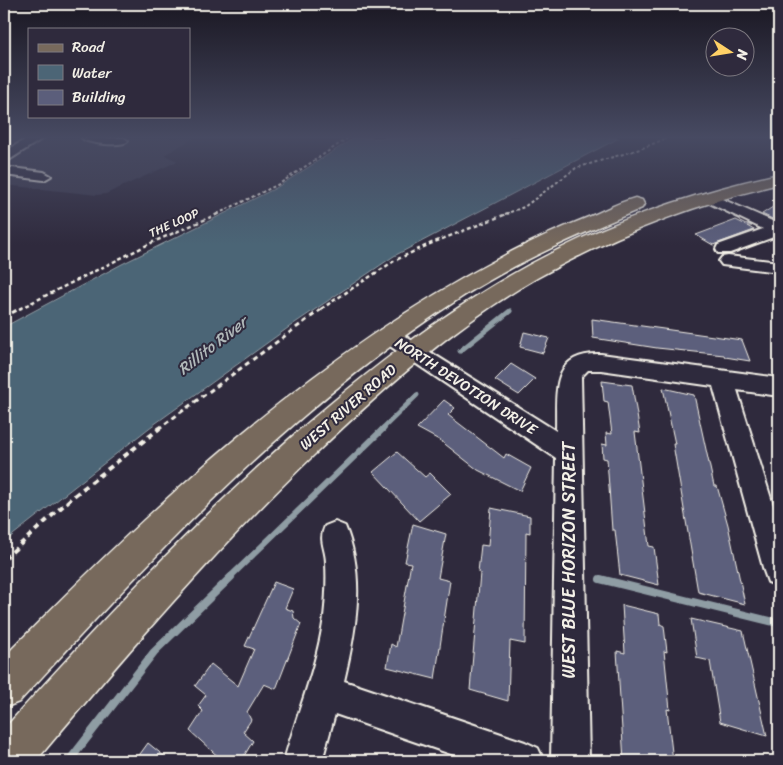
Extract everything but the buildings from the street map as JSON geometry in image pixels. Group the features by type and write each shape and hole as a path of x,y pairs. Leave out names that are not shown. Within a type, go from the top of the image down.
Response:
{"main road":[{"name":"WEST RIVER ROAD","path":"6,761 138,610 219,524 343,409 401,343 474,279 568,230 614,211 719,178 740,174"},
{"name":"WEST RIVER ROAD","path":"4,687 119,568 207,484 328,380 401,343 467,313 561,256 636,222 708,197 779,179"}],"street":[{"path":"26,174 44,176"},
{"path":"708,197 778,230"},
{"path":"778,230 726,255 779,267"},
{"name":"NORTH DEVOTION DRIVE","path":"401,343 569,454"},
{"name":"WEST BLUE HORIZON STREET","path":"570,761 568,380 577,360 722,378"},
{"path":"779,387 722,378 779,572"},
{"path":"303,761 324,692 341,602 342,572 340,548 336,536"},
{"path":"324,692 525,761"}],"path":[{"name":"THE LOOP","path":"4,317 153,242 238,205 294,174"},
{"path":"4,559 112,464 323,308 394,261 524,207 568,174"}],"shaded area":[{"path":"4,174 150,174 106,194 97,195 4,185"}],"water":[{"name":"Rillito River","path":"298,174 551,174 394,256 292,325 149,428 4,542 4,327 122,264 276,188"}],"waterway":[{"path":"460,351 510,311"},
{"path":"382,429 417,395"},
{"path":"229,578 384,428"},
{"path":"69,761 154,652 231,577"},
{"path":"600,579 774,622"}]}
